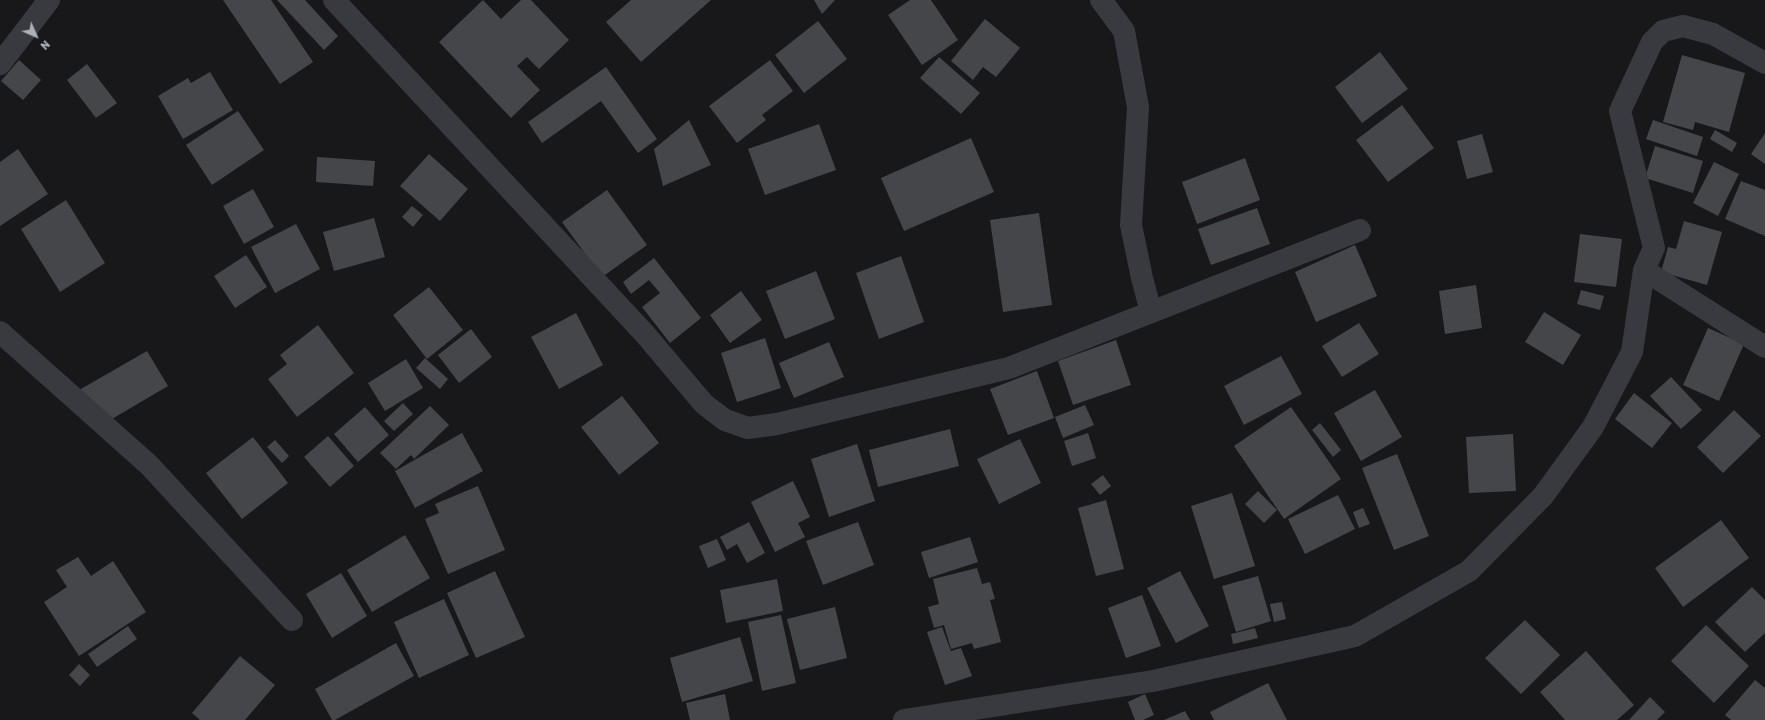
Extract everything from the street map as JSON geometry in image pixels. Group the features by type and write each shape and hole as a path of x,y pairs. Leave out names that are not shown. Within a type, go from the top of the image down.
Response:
{"street":[{"path":"0,64 49,0"},
{"path":"334,0 644,333 704,404 725,420 748,428 777,424 1009,368 1360,230"},
{"path":"1101,0 1124,31 1138,107 1131,225 1151,312"},
{"path":"904,720 1153,681 1355,636 1469,571 1543,496 1593,427 1632,352 1644,270 1654,248 1620,111 1652,42 1663,31 1683,26 1713,34 1765,63"},
{"path":"1644,270 1765,347"},
{"path":"0,332 149,465 292,620"}],"building":[{"path":"223,0 271,0 313,62 280,84"},
{"path":"277,0 305,0 338,36 324,50"},
{"path":"483,0 501,19 521,0 531,0 569,40 539,69 527,57 517,66 540,90 511,118 439,42"},
{"path":"631,0 711,0 641,62 606,22"},
{"path":"814,0 835,0 822,14"},
{"path":"910,0 931,0 958,40 922,65 888,15"},
{"path":"985,19 1020,48 996,77 983,67 973,80 951,61"},
{"path":"818,21 847,59 804,93 775,55"},
{"path":"1380,52 1408,89 1362,123 1335,87"},
{"path":"1682,55 1745,73 1729,132 1695,122 1693,130 1663,122"},
{"path":"939,57 980,93 961,114 920,78"},
{"path":"19,60 41,80 23,100 1,81"},
{"path":"770,60 793,91 762,115 766,120 737,143 709,106"},
{"path":"87,64 117,103 96,118 67,80"},
{"path":"606,67 657,139 638,153 601,101 542,143 528,122"},
{"path":"210,72 233,110 183,139 158,96 188,78 191,83"},
{"path":"1402,105 1434,148 1388,182 1356,140"},
{"path":"238,111 264,150 212,185 186,145"},
{"path":"689,120 711,165 663,186 654,149"},
{"path":"1653,120 1703,137 1697,156 1646,139"},
{"path":"819,124 836,170 765,195 748,149"},
{"path":"1715,130 1737,143 1732,152 1710,139"},
{"path":"1765,133 1765,164 1751,154"},
{"path":"1482,134 1493,172 1467,179 1457,141"},
{"path":"971,138 994,192 904,231 881,178"},
{"path":"1655,146 1703,161 1693,193 1645,178"},
{"path":"18,149 48,194 0,226 0,162"},
{"path":"429,154 468,189 440,221 400,186"},
{"path":"317,157 375,161 373,186 316,182"},
{"path":"1245,158 1260,200 1197,224 1182,182"},
{"path":"1714,162 1739,174 1718,216 1693,203"},
{"path":"1741,181 1765,190 1765,236 1725,219"},
{"path":"253,189 274,227 244,244 223,206"},
{"path":"607,190 647,245 602,277 562,222"},
{"path":"66,200 105,263 60,292 21,229"},
{"path":"412,206 423,215 413,227 402,217"},
{"path":"1257,208 1270,244 1211,265 1198,229"},
{"path":"1039,213 1052,305 1003,312 990,220"},
{"path":"374,218 385,257 334,271 323,232"},
{"path":"1684,221 1722,232 1707,285 1661,272 1668,247 1676,249"},
{"path":"296,224 320,269 275,293 251,247"},
{"path":"1580,234 1622,239 1616,287 1574,282"},
{"path":"1355,245 1377,296 1316,322 1295,272"},
{"path":"246,255 267,287 235,308 214,276"},
{"path":"901,256 924,322 879,339 856,273"},
{"path":"654,258 701,318 670,343 642,307 660,293 649,280 631,294 623,282"},
{"path":"816,271 835,319 785,339 766,291"},
{"path":"1476,285 1482,328 1445,334 1439,291"},
{"path":"429,287 463,330 427,359 393,315"},
{"path":"1581,290 1604,296 1600,310 1577,304"},
{"path":"741,291 762,320 730,343 710,315"},
{"path":"1544,312 1581,335 1563,365 1525,342"},
{"path":"576,313 603,365 559,389 531,337"},
{"path":"1359,323 1379,354 1342,377 1322,346"},
{"path":"318,325 354,373 297,417 268,379 287,364 280,355"},
{"path":"1708,328 1744,344 1719,401 1683,385"},
{"path":"471,329 492,357 459,383 438,355"},
{"path":"765,338 781,388 737,402 721,353"},
{"path":"1116,340 1131,385 1073,405 1058,361"},
{"path":"829,342 844,377 794,398 779,363"},
{"path":"147,351 168,386 95,429 74,393"},
{"path":"1281,356 1302,394 1244,425 1224,386"},
{"path":"425,358 448,379 440,389 416,368"},
{"path":"406,359 423,388 385,411 368,383"},
{"path":"1037,371 1054,418 1008,435 990,389"},
{"path":"1671,377 1702,410 1681,429 1650,396"},
{"path":"1375,390 1402,437 1361,461 1334,413"},
{"path":"1634,393 1672,423 1652,448 1615,419"},
{"path":"622,396 659,443 619,475 581,427"},
{"path":"403,403 413,414 394,431 384,421"},
{"path":"1085,405 1094,425 1063,438 1055,417"},
{"path":"430,406 449,425 414,459 411,455 396,469 380,453"},
{"path":"365,407 389,435 358,462 334,434"},
{"path":"1291,407 1341,479 1284,519 1234,446"},
{"path":"1734,410 1761,436 1723,473 1697,447"},
{"path":"1320,423 1341,450 1333,457 1312,430"},
{"path":"950,429 959,466 878,487 869,450"},
{"path":"462,433 483,471 415,508 395,471"},
{"path":"1088,433 1096,458 1072,466 1064,441"},
{"path":"1513,434 1516,491 1469,493 1466,437"},
{"path":"328,436 354,466 330,487 304,457"},
{"path":"253,437 288,483 242,519 206,473"},
{"path":"1020,439 1041,483 999,504 977,459"},
{"path":"275,440 289,456 282,463 267,447"},
{"path":"857,444 875,501 829,517 811,459"},
{"path":"1397,454 1429,536 1394,550 1362,468"},
{"path":"1103,475 1111,486 1100,495 1091,484"},
{"path":"793,481 810,517 798,523 805,537 775,552 751,502"},
{"path":"478,486 505,550 448,574 425,519 439,513 435,504"},
{"path":"1258,491 1277,510 1264,523 1245,504"},
{"path":"1232,493 1255,566 1214,579 1191,506"},
{"path":"1338,495 1355,529 1305,554 1288,519"},
{"path":"1106,500 1124,569 1096,576 1078,508"},
{"path":"1363,508 1370,524 1359,528 1353,512"},
{"path":"1721,520 1749,558 1683,607 1655,568"},
{"path":"749,522 765,553 747,563 737,544 727,550 720,537"},
{"path":"858,522 874,565 823,585 806,541"},
{"path":"405,535 430,578 372,612 347,570"},
{"path":"970,537 978,562 929,578 921,552"},
{"path":"717,539 726,560 708,568 699,546"},
{"path":"78,557 91,576 113,561 146,612 79,656 44,602 67,587 56,570"},
{"path":"977,568 982,584 990,582 995,599 990,600 1001,642 974,649 972,643 951,649 944,625 934,628 928,607 939,604 933,579"},
{"path":"495,571 525,637 476,658 447,593"},
{"path":"1180,571 1209,626 1176,643 1147,588"},
{"path":"341,573 367,616 332,638 306,594"},
{"path":"1258,576 1271,621 1236,632 1222,586"},
{"path":"777,579 783,611 726,623 720,590"},
{"path":"1752,587 1765,600 1765,633 1745,652 1715,622"},
{"path":"1142,595 1161,646 1126,658 1108,608"},
{"path":"444,599 469,655 419,678 394,622"},
{"path":"1282,602 1286,619 1274,622 1270,604"},
{"path":"835,607 847,658 800,670 787,619"},
{"path":"781,615 796,683 762,691 748,622"},
{"path":"1525,620 1560,655 1521,694 1485,658"},
{"path":"1706,625 1749,666 1714,703 1671,661"},
{"path":"128,626 137,639 97,667 88,654"},
{"path":"942,627 951,651 961,648 972,676 945,685 927,632"},
{"path":"1255,628 1258,638 1233,644 1231,634"},
{"path":"740,637 753,681 682,702 670,658"},
{"path":"396,643 414,676 335,720 332,720 315,689"},
{"path":"1586,651 1634,705 1617,720 1565,720 1540,692"},
{"path":"240,656 275,685 245,720 200,720 192,713"},
{"path":"79,664 90,675 80,686 69,675"},
{"path":"1755,680 1765,688 1765,720 1731,720 1725,715"},
{"path":"1268,683 1287,720 1214,720 1210,712"},
{"path":"725,694 730,720 690,720 686,703"},
{"path":"1145,694 1154,715 1143,720 1135,720 1128,702"},
{"path":"1650,697 1665,712 1657,720 1629,720"},
{"path":"1185,711 1190,720 1164,720"}]}
